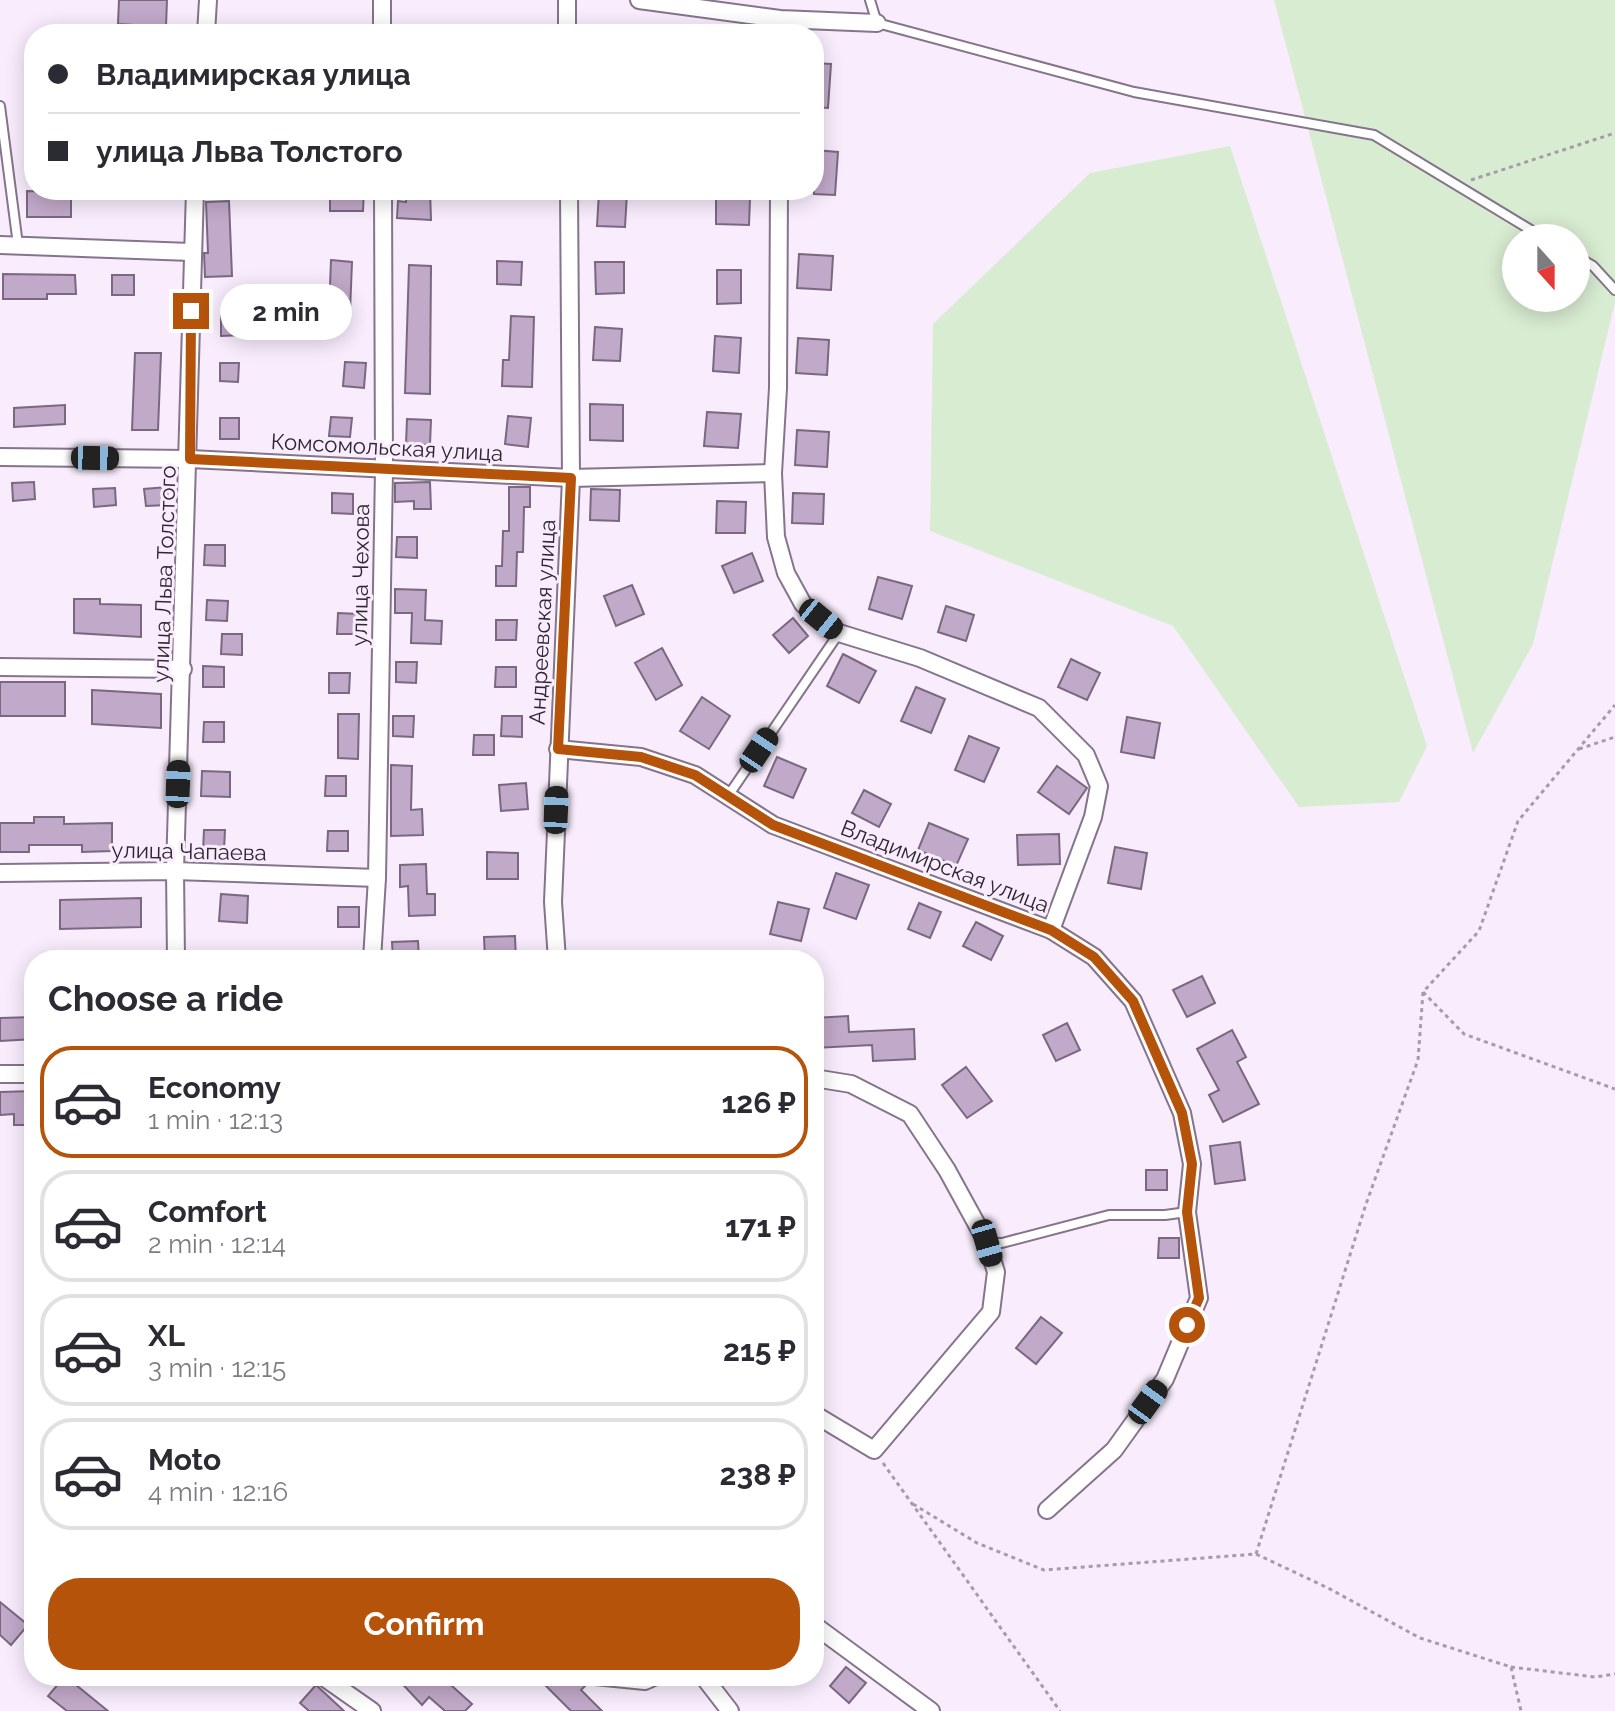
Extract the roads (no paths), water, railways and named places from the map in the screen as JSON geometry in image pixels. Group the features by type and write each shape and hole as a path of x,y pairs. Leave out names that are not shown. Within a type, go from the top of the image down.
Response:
{"street":[{"path":"207,24 208,0"},
{"path":"382,0 382,24"},
{"path":"567,0 567,24"},
{"path":"639,0 769,24"},
{"path":"824,25 877,23"},
{"name":"улица Льва Толстого","path":"176,950 175,871 190,459 191,252 194,200"},
{"name":"улица Чехова","path":"373,950 377,878 384,470 383,200"},
{"name":"Андреевская улица","path":"556,950 553,902 571,478 569,200"},
{"path":"779,200 778,388 773,473 776,537 786,573 803,604 839,633 920,658 1039,708 1086,755 1099,786 1051,930"},
{"path":"0,245 191,252"},
{"name":"Комсомольская улица","path":"0,457 190,459 571,478 773,473"},
{"path":"0,667 183,669"},
{"name":"Владимирская улица","path":"558,749 641,757 695,775 773,825 1051,930 1094,957 1133,1001 1182,1113 1192,1164 1187,1212 1199,1298 1165,1379 1114,1450 1047,1510"},
{"name":"улица Чапаева","path":"0,873 175,871 377,878"},
{"path":"0,1074 24,1074"},
{"path":"824,1080 851,1084 910,1114 947,1170 987,1243 996,1272 991,1312 874,1450 824,1420"},
{"path":"824,1632 931,1711"},
{"path":"336,1686 372,1711"},
{"path":"711,1686 730,1711"}],"lane":[{"path":"870,0 877,23 1134,92 1374,135 1521,224"},
{"path":"0,106 18,245"},
{"path":"1590,264 1615,290"},
{"path":"727,797 839,633"},
{"path":"987,1243 1002,1243 1109,1215 1187,1212"}]}
